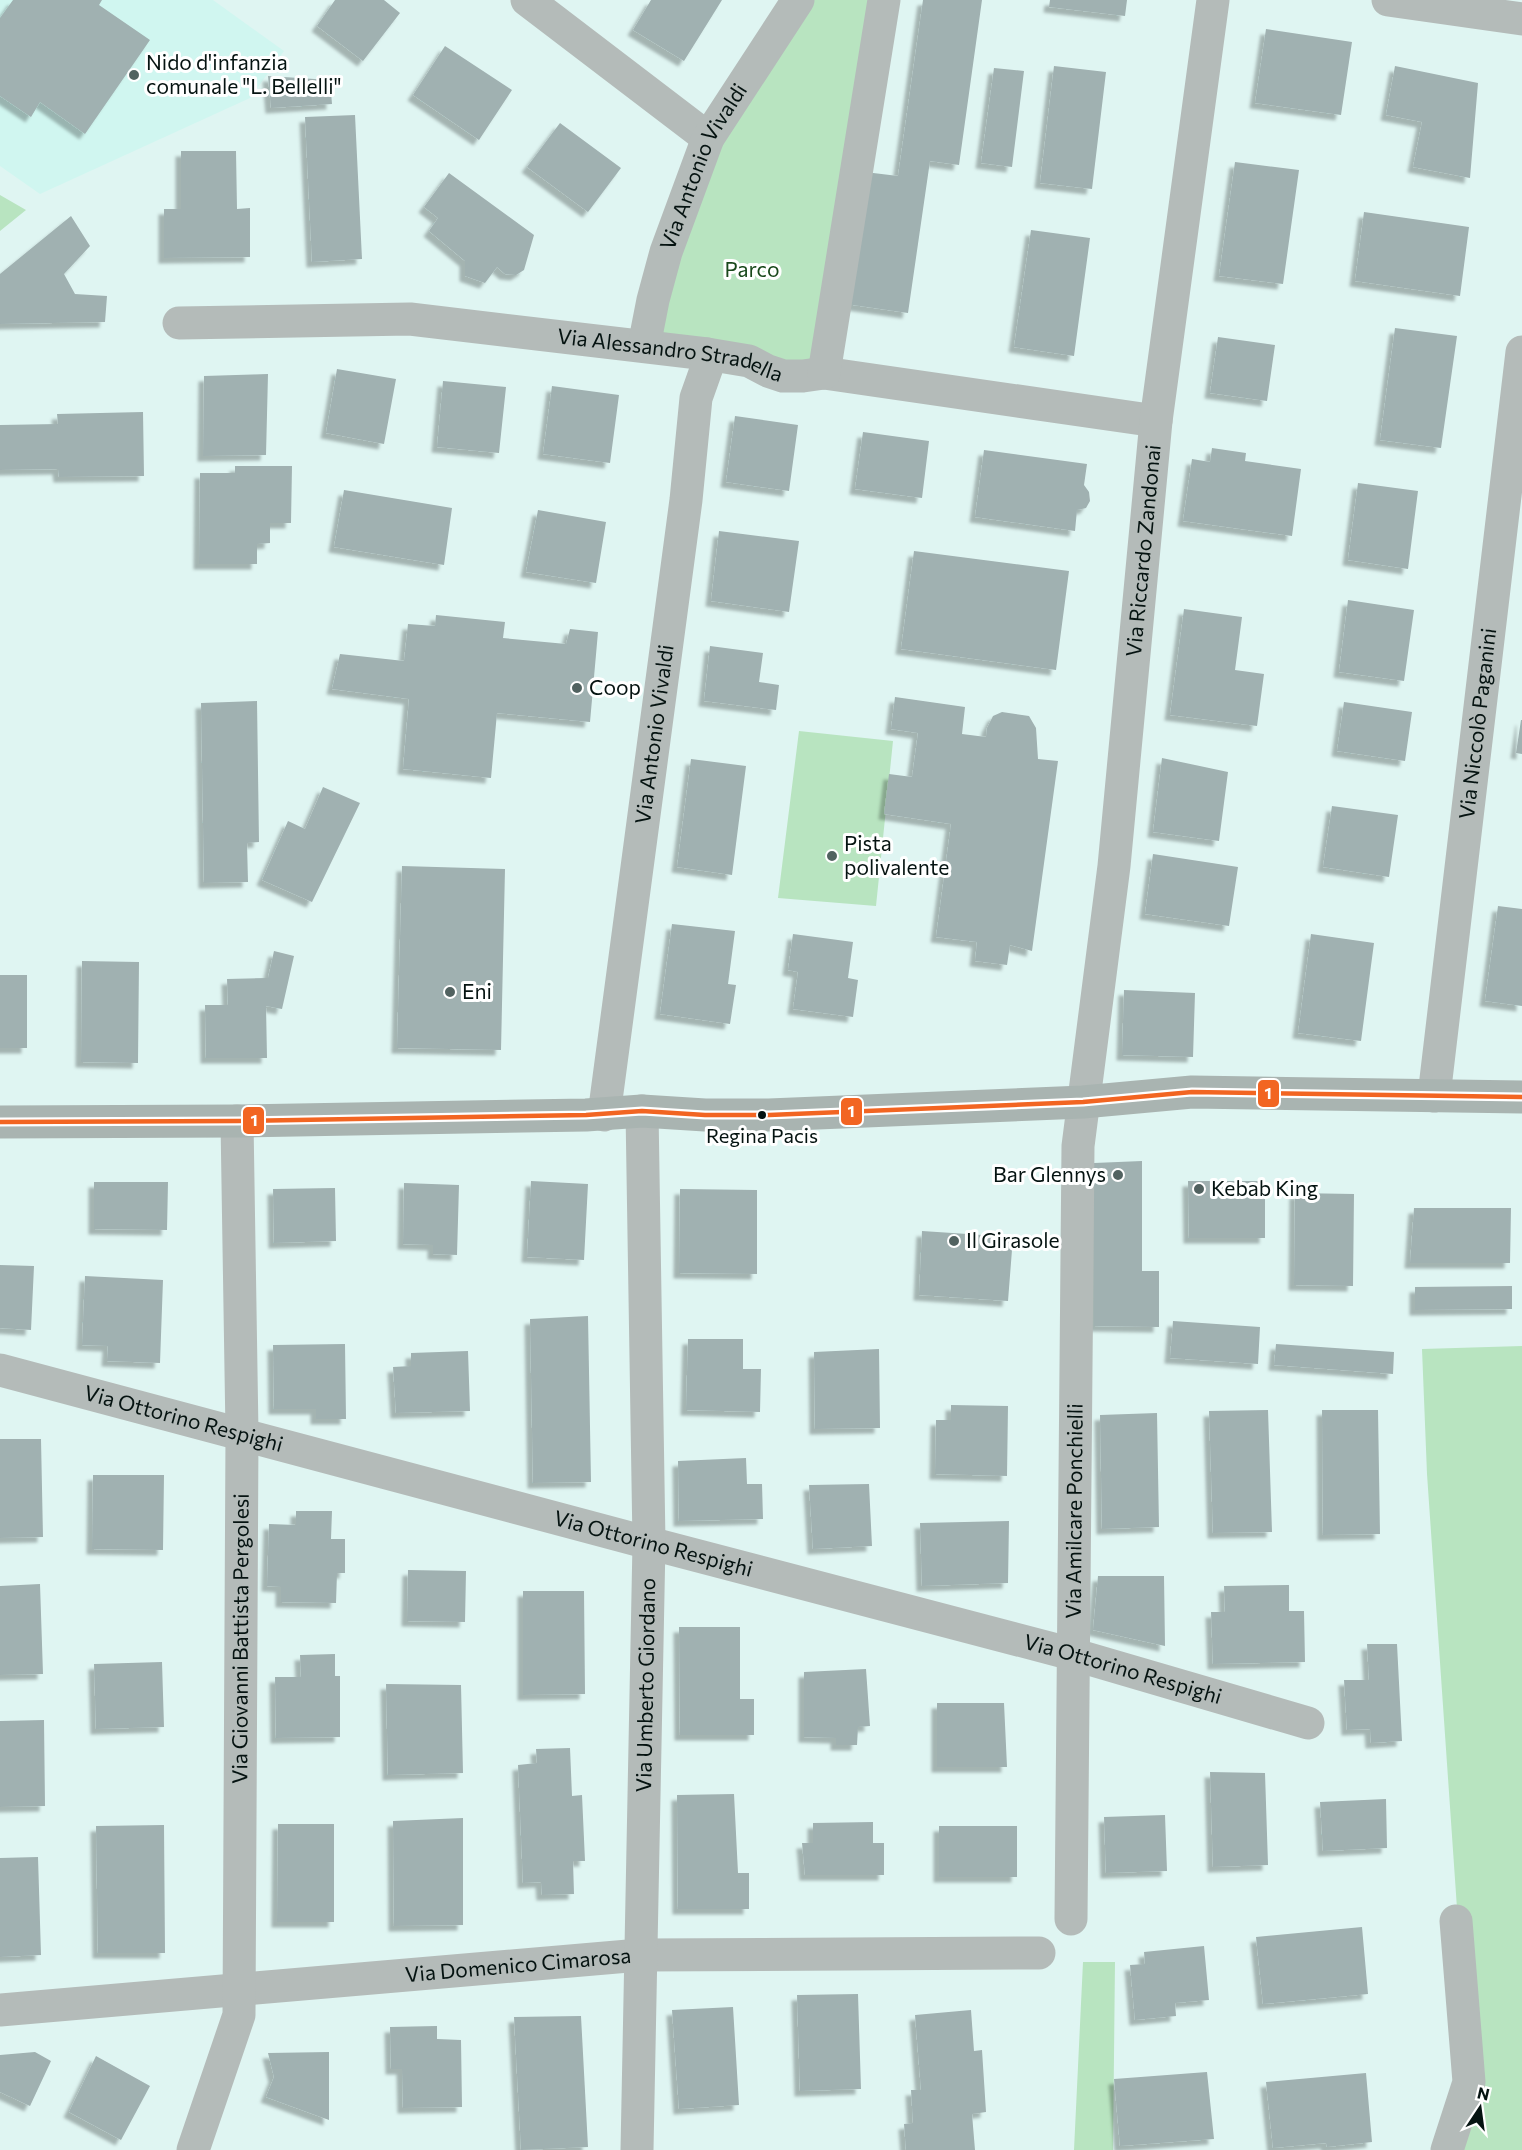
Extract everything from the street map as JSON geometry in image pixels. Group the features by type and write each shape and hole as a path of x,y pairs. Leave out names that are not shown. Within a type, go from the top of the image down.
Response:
{"main road":[{"path":"0,1122 604,1115 642,1111 705,1115 769,1115 1083,1102 1192,1092 1522,1097"}],"street":[{"path":"527,0 708,138"},
{"name":"Via Antonio Vivaldi","path":"644,346 666,252 708,138 798,0"},
{"path":"824,373 884,0"},
{"name":"Via Riccardo Zandonai","path":"1083,1102 1114,866 1156,421 1213,0"},
{"path":"1388,0 1522,19"},
{"name":"Via Alessandro Stradella","path":"179,324 410,319 707,354 749,361 783,376 824,373 1156,421"},
{"name":"Via Niccolò Paganini","path":"1434,1096 1522,352"},
{"name":"Via Antonio Vivaldi","path":"604,1115 684,512 696,398 707,367 707,354"},
{"name":"Via Amilcare Ponchielli","path":"1071,1919 1078,1146 1083,1102"},
{"name":"Via Umberto Giordano","path":"637,2150 649,1543 642,1111"},
{"name":"Via Giovanni Battista Pergolesi","path":"193,2150 239,2015 242,1433 237,1121"},
{"name":"Via Ottorino Respighi","path":"0,1370 1072,1654 1308,1723"},
{"path":"1447,2150 1469,2082 1456,1921"},
{"name":"Via Domenico Cimarosa","path":"0,2010 640,1955 1039,1953"}],"shaded area":[{"name":"Nido d'infanzia comunale \"L. Bellelli\"","path":"0,0 213,0 284,51 250,98 40,194 0,166"}],"green space":[{"name":"Parco","path":"798,0 884,0 824,373 644,346 666,252"},
{"path":"0,195 26,210 0,231"},
{"name":"Pista polivalente","path":"799,731 893,741 876,906 778,898"},
{"path":"1522,1346 1522,2150 1447,2150 1469,2082 1427,1474 1422,1349"},
{"path":"1083,1962 1115,1962 1113,2150 1074,2150"}],"building":[{"path":"13,0 102,0 99,5 150,40 85,134 40,102 31,117 0,96 0,18"},
{"path":"335,0 384,0 400,13 363,61 317,26"},
{"path":"651,0 722,0 684,61 633,30"},
{"path":"923,0 982,0 959,165 930,161 908,313 846,304 865,172 898,176"},
{"path":"1050,0 1127,0 1125,16 1049,7"},
{"path":"1266,29 1352,42 1341,115 1255,103"},
{"path":"445,46 512,90 479,140 413,95"},
{"path":"1054,66 1106,72 1092,189 1040,183"},
{"path":"1395,66 1478,83 1470,178 1413,167 1422,122 1386,115"},
{"path":"994,68 1024,71 1012,167 981,163"},
{"path":"268,76 330,80 332,104 271,108"},
{"path":"355,115 362,259 312,262 305,117"},
{"path":"560,123 621,168 588,212 527,167"},
{"path":"181,151 236,151 237,209 250,208 250,257 164,258 164,209 181,209"},
{"path":"1235,162 1299,170 1283,284 1219,276"},
{"path":"449,173 534,235 524,270 516,275 505,274 497,267 485,283 465,276 465,261 429,231 438,218 424,207"},
{"path":"1364,212 1469,227 1460,296 1355,281"},
{"path":"71,216 90,246 64,274 75,294 107,296 105,322 0,324 0,274"},
{"path":"1031,230 1090,238 1074,356 1014,347"},
{"path":"1395,328 1457,336 1441,448 1380,440"},
{"path":"1218,337 1275,345 1267,401 1210,393"},
{"path":"337,369 396,379 384,444 326,433"},
{"path":"268,374 266,455 203,456 204,376"},
{"path":"443,381 506,387 499,453 437,447"},
{"path":"552,386 619,395 610,463 543,454"},
{"path":"143,412 144,476 59,477 58,469 0,470 0,425 58,424 57,414"},
{"path":"735,416 798,425 789,491 726,482"},
{"path":"863,432 929,441 922,498 855,489"},
{"path":"1212,448 1246,453 1245,461 1301,469 1292,536 1183,521 1192,459 1210,462"},
{"path":"984,450 1087,464 1084,485 1089,492 1090,501 1086,508 1077,510 1075,531 975,517"},
{"path":"235,466 292,466 291,523 270,523 270,543 257,544 257,564 199,564 200,473 235,473"},
{"path":"1358,483 1418,491 1408,569 1348,560"},
{"path":"344,490 452,508 444,565 334,547"},
{"path":"538,510 606,522 596,583 526,572"},
{"path":"719,531 799,541 789,612 711,601"},
{"path":"914,551 1069,571 1056,670 901,649"},
{"path":"1348,600 1414,610 1404,681 1339,672"},
{"path":"1184,609 1242,617 1235,670 1264,674 1257,726 1170,715"},
{"path":"436,615 505,622 503,638 566,644 570,629 598,632 590,722 497,713 491,778 403,769 409,699 332,689 340,654 404,661 408,624 435,626"},
{"path":"710,646 763,653 759,682 779,685 776,710 704,701"},
{"path":"895,697 965,707 962,734 986,737 987,728 993,716 1002,712 1029,716 1036,728 1038,759 1058,761 1032,951 1010,945 1007,965 975,961 977,942 936,937 951,824 884,814 889,774 912,777 918,733 891,729"},
{"path":"257,701 259,842 247,843 248,882 204,883 201,703"},
{"path":"1344,702 1412,712 1405,761 1337,751"},
{"path":"1522,720 1522,754 1516,753"},
{"path":"1162,758 1228,772 1219,841 1153,832"},
{"path":"691,759 746,766 732,875 677,867"},
{"path":"323,787 360,803 312,902 262,880 288,821 305,829"},
{"path":"1332,806 1398,815 1389,877 1323,867"},
{"path":"1153,854 1238,867 1229,926 1145,914"},
{"name":"Eni","path":"402,866 505,869 501,1050 397,1048"},
{"path":"1498,906 1522,909 1522,1006 1485,1001"},
{"path":"672,924 735,931 728,984 736,985 730,1024 660,1014"},
{"path":"793,934 853,942 848,978 858,980 853,1017 793,1009 798,972 788,970"},
{"path":"1311,934 1374,943 1361,1041 1298,1033"},
{"path":"274,951 294,956 282,1009 266,1006 267,1058 206,1058 205,1005 228,1005 227,979 268,978"},
{"path":"82,961 139,962 138,1063 81,1062"},
{"path":"0,975 27,975 27,1048 0,1048"},
{"path":"1124,990 1195,993 1193,1057 1122,1055"},
{"path":"1142,1161 1142,1271 1159,1271 1159,1327 1094,1326 1094,1163"},
{"path":"531,1181 588,1184 584,1260 527,1257"},
{"path":"1188,1181 1265,1181 1265,1238 1189,1238"},
{"path":"94,1182 168,1182 167,1230 94,1229"},
{"path":"404,1183 459,1185 457,1255 433,1254 433,1245 403,1244"},
{"path":"335,1188 336,1241 274,1243 273,1189"},
{"path":"680,1189 757,1190 757,1274 679,1273"},
{"path":"1295,1193 1354,1194 1353,1286 1294,1285"},
{"path":"1414,1208 1511,1208 1510,1263 1410,1263"},
{"path":"922,1231 1013,1237 1008,1301 919,1295"},
{"path":"0,1265 34,1266 31,1330 0,1328"},
{"path":"85,1276 163,1280 160,1363 107,1361 108,1346 82,1345"},
{"path":"1512,1286 1512,1309 1415,1310 1415,1287"},
{"path":"588,1316 591,1482 533,1483 530,1319"},
{"path":"1173,1321 1260,1327 1258,1364 1170,1358"},
{"path":"688,1339 743,1339 743,1369 761,1369 760,1412 686,1410"},
{"path":"345,1344 346,1419 316,1419 316,1409 274,1409 273,1345"},
{"path":"1276,1344 1394,1352 1393,1374 1274,1365"},
{"path":"879,1349 880,1428 815,1429 814,1352"},
{"path":"468,1351 470,1411 396,1413 393,1367 411,1366 411,1353"},
{"path":"951,1405 1008,1406 1007,1476 935,1474 936,1420 951,1420"},
{"path":"1268,1410 1272,1532 1213,1533 1209,1411"},
{"path":"1322,1410 1378,1410 1380,1534 1323,1535"},
{"path":"1157,1413 1159,1527 1102,1529 1100,1415"},
{"path":"0,1439 41,1439 43,1537 0,1538"},
{"path":"746,1458 747,1484 762,1484 763,1519 679,1521 678,1461"},
{"path":"93,1475 164,1475 163,1550 92,1549"},
{"path":"869,1484 872,1546 813,1549 809,1485"},
{"path":"296,1511 332,1511 331,1539 345,1539 345,1573 337,1573 336,1603 281,1602 281,1587 267,1586 269,1524 296,1525"},
{"path":"1009,1521 1008,1583 922,1586 920,1523"},
{"path":"408,1570 466,1571 465,1622 407,1621"},
{"path":"1098,1576 1164,1576 1165,1646 1093,1630"},
{"path":"40,1584 43,1674 0,1675 0,1586"},
{"path":"1289,1585 1289,1611 1304,1611 1305,1662 1213,1664 1211,1612 1225,1612 1224,1586"},
{"path":"523,1591 584,1591 585,1694 523,1695"},
{"path":"679,1627 740,1627 740,1699 754,1699 754,1735 680,1735"},
{"path":"1367,1644 1397,1644 1402,1741 1371,1743 1370,1729 1347,1730 1344,1680 1369,1680"},
{"path":"335,1654 335,1676 340,1676 340,1737 276,1738 275,1677 301,1677 300,1655"},
{"path":"162,1662 164,1727 96,1729 94,1664"},
{"path":"866,1669 870,1726 858,1727 857,1745 836,1745 836,1738 804,1737 804,1672"},
{"path":"386,1684 461,1685 463,1773 388,1775"},
{"path":"937,1703 1004,1703 1007,1767 937,1767"},
{"path":"44,1720 45,1806 0,1807 0,1721"},
{"path":"570,1748 572,1796 582,1795 585,1861 573,1861 574,1894 542,1895 541,1882 523,1883 518,1765 537,1763 536,1749"},
{"path":"1210,1772 1265,1773 1268,1865 1213,1867"},
{"path":"734,1794 738,1873 749,1873 749,1909 678,1909 677,1795"},
{"path":"1386,1799 1387,1848 1323,1851 1320,1802"},
{"path":"1165,1815 1167,1871 1106,1873 1104,1817"},
{"path":"463,1818 463,1925 394,1926 393,1821"},
{"path":"873,1822 873,1843 884,1843 884,1875 805,1875 802,1843 813,1843 813,1823"},
{"path":"278,1824 334,1824 334,1922 277,1922"},
{"path":"164,1825 165,1953 98,1953 96,1826"},
{"path":"939,1826 1017,1826 1017,1877 939,1877"},
{"path":"38,1857 41,1955 0,1957 0,1858"},
{"path":"1362,1927 1368,1994 1263,2004 1256,1937"},
{"path":"1204,1946 1209,2000 1175,2003 1176,2016 1135,2020 1130,1965 1145,1964 1144,1952"},
{"path":"858,1994 861,2089 800,2091 797,1995"},
{"path":"733,2007 739,2105 679,2109 672,2010"},
{"path":"971,2010 974,2051 982,2050 986,2112 972,2114 975,2150 906,2150 904,2124 913,2123 911,2090 921,2090 915,2015"},
{"path":"581,2016 588,2147 521,2150 514,2017"},
{"path":"437,2026 437,2039 461,2040 462,2107 403,2108 402,2069 391,2069 390,2027"},
{"path":"35,2052 51,2061 30,2106 0,2092 0,2055"},
{"path":"329,2052 329,2120 266,2097 274,2077 268,2053"},
{"path":"96,2056 150,2086 121,2140 69,2112"},
{"path":"1207,2072 1214,2139 1120,2146 1114,2079"},
{"path":"1366,2073 1372,2142 1327,2147 1326,2143 1273,2148 1266,2082"}],"transit line":[{"name":"1","path":"0,1122 237,1121 586,1115 642,1111 705,1115 769,1115 1083,1102 1192,1092 1522,1097"}],"place":[{"name":"Nido d'infanzia comunale \"L. Bellelli\"","path":"134,75"},
{"name":"Coop","path":"577,688"},
{"name":"Pista polivalente","path":"832,856"},
{"name":"Eni","path":"450,992"},
{"name":"Regina Pacis","path":"762,1115"},
{"name":"Bar Glennys","path":"1118,1175"},
{"name":"Kebab King","path":"1199,1189"},
{"name":"Il Girasole","path":"954,1241"}]}
